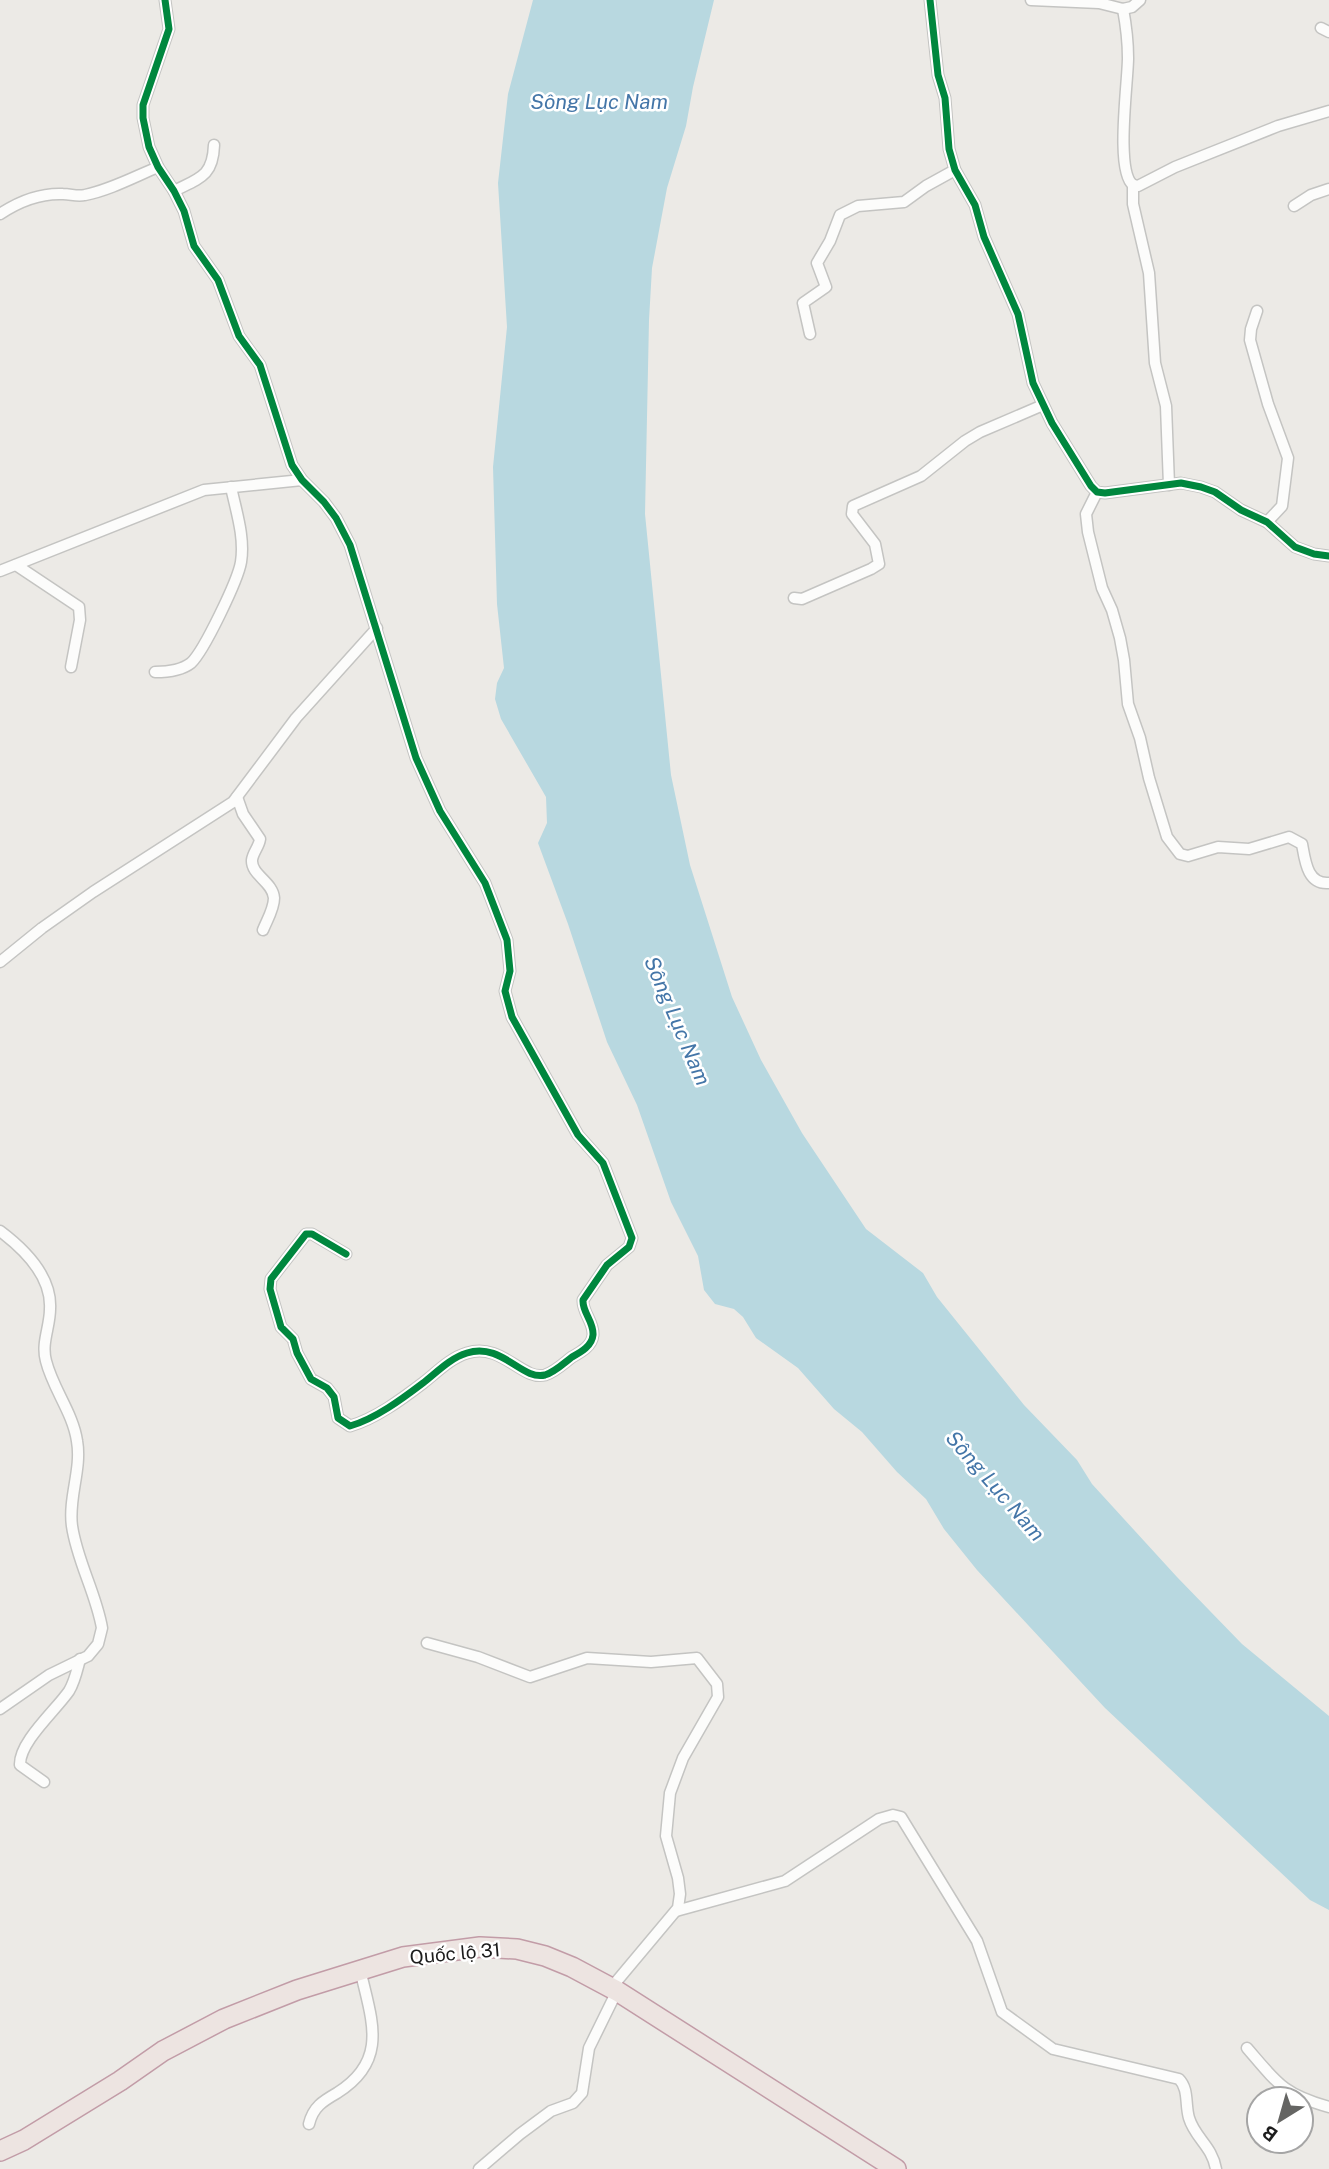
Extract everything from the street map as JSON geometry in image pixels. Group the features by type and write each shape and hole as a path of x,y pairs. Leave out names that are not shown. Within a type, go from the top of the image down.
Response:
{"highway":[{"name":"Quốc lộ 31","path":"0,2151 24,2140 163,2051 224,2018 297,1990 403,1957 480,1948 517,1949 563,1963 614,1990 885,2166"}],"street":[{"path":"164,0 169,29 146,93 142,118 149,147 174,191 189,224 194,246 218,280 239,336 260,365 292,465 302,480 324,502 346,537 416,758 440,811 485,883 507,940 510,971 505,991 512,1017 578,1135 603,1163 632,1242 607,1265 583,1300 582,1306 590,1320 593,1333 589,1345 548,1374 531,1374 493,1353 468,1352 379,1412 350,1426 338,1418 334,1397 327,1388 311,1379 293,1339 281,1327 270,1289 271,1279 306,1234 312,1234 346,1254"},
{"path":"930,0 938,75 945,98 949,149 955,170 975,205 984,237 1018,314 1033,383 1091,486 1097,492 1105,493 1181,483 1208,489 1241,510 1267,522 1295,547 1329,556"},
{"path":"1031,0 1099,3 1123,9 1132,7 1140,0"},
{"path":"1123,9 1128,57 1123,153 1125,173 1133,185 1138,186 1175,167 1278,127 1329,111"},
{"path":"174,191 204,176 214,160 214,145"},
{"path":"0,214 32,198 61,194 77,197 110,188 158,167"},
{"path":"810,334 803,303 827,287 817,263 830,241 840,215 858,206 904,202 955,170"},
{"path":"1133,185 1133,204 1149,273 1155,363 1166,406 1169,485"},
{"path":"1294,206 1311,195 1329,189"},
{"path":"1257,311 1250,340 1268,404 1289,458 1282,506 1267,522"},
{"path":"794,598 802,599 879,564 875,544 852,514 853,506 921,476 965,441 1043,405"},
{"path":"0,571 204,490 302,480"},
{"path":"155,672 179,668 193,661 235,583 242,552 231,487"},
{"path":"1097,492 1087,509 1088,532 1102,588 1120,638 1128,704 1140,738 1163,827 1172,844 1180,853 1188,856 1219,847 1249,849 1289,837 1302,844 1312,877 1323,884 1329,883"},
{"path":"16,565 79,607 80,620 71,667"},
{"path":"0,962 93,892 237,797 296,718 377,628"},
{"path":"237,797 241,810 260,839 252,861 253,866 271,887 274,897 263,930"},
{"path":"0,1231 32,1261 48,1290 50,1309 44,1343 45,1359 78,1441 72,1523 102,1628 95,1648 49,1675 0,1709"},
{"path":"427,1643 478,1657 530,1677 587,1658 651,1662 697,1658 717,1684 719,1697 683,1758 670,1793 666,1836 679,1887 676,1911 614,1990 590,2048 582,2092 578,2099 543,2117 479,2169"},
{"path":"44,1782 23,1768 19,1761 35,1733 71,1689 80,1659"},
{"path":"676,1911 785,1881 879,1819 893,1815 901,1817 977,1941 1002,2012 1053,2049 1179,2079 1184,2085 1192,2124 1211,2150 1216,2169"},
{"path":"309,2124 313,2110 355,2079 371,2053 373,2033 360,1969"},
{"path":"1247,2048 1283,2089 1329,2107"}],"water":[{"name":"Sông Lục Nam","path":"533,0 714,0 686,126 667,188 652,268 645,514 671,775 690,865 732,997 761,1060 802,1133 866,1229 923,1273 937,1297 1024,1405 1077,1460 1092,1484 1177,1577 1242,1644 1329,1716 1329,1910 1310,1900 1105,1708 977,1570 944,1529 926,1499 897,1472 862,1432 834,1409 798,1368 756,1338 743,1317 734,1309 715,1304 704,1290 698,1256 671,1202 637,1105 607,1042 538,843 547,823 546,797 501,719 495,699 497,683 504,668 497,604 493,467 507,327 498,183 508,94"}],"cycle path":[{"path":"165,0 169,29 143,105 149,147 184,211 194,246 218,280 239,336 260,365 292,465 336,518 350,545 416,758 440,811 485,883 507,940 510,971 505,991 512,1017 578,1135 603,1163 632,1238 629,1247 607,1265 583,1300 593,1330 591,1342 556,1370 545,1375 536,1375 491,1353 467,1353 449,1362 388,1408 350,1426 338,1418 334,1397 327,1388 311,1379 293,1339 281,1327 270,1289 271,1279 306,1234 312,1234 346,1254"},
{"path":"930,0 938,75 945,98 949,149 955,170 975,205 984,237 1018,314 1033,383 1052,423 1091,486 1097,492 1105,493 1181,483 1201,487 1215,492 1241,510 1267,522 1295,547 1329,556"}]}
